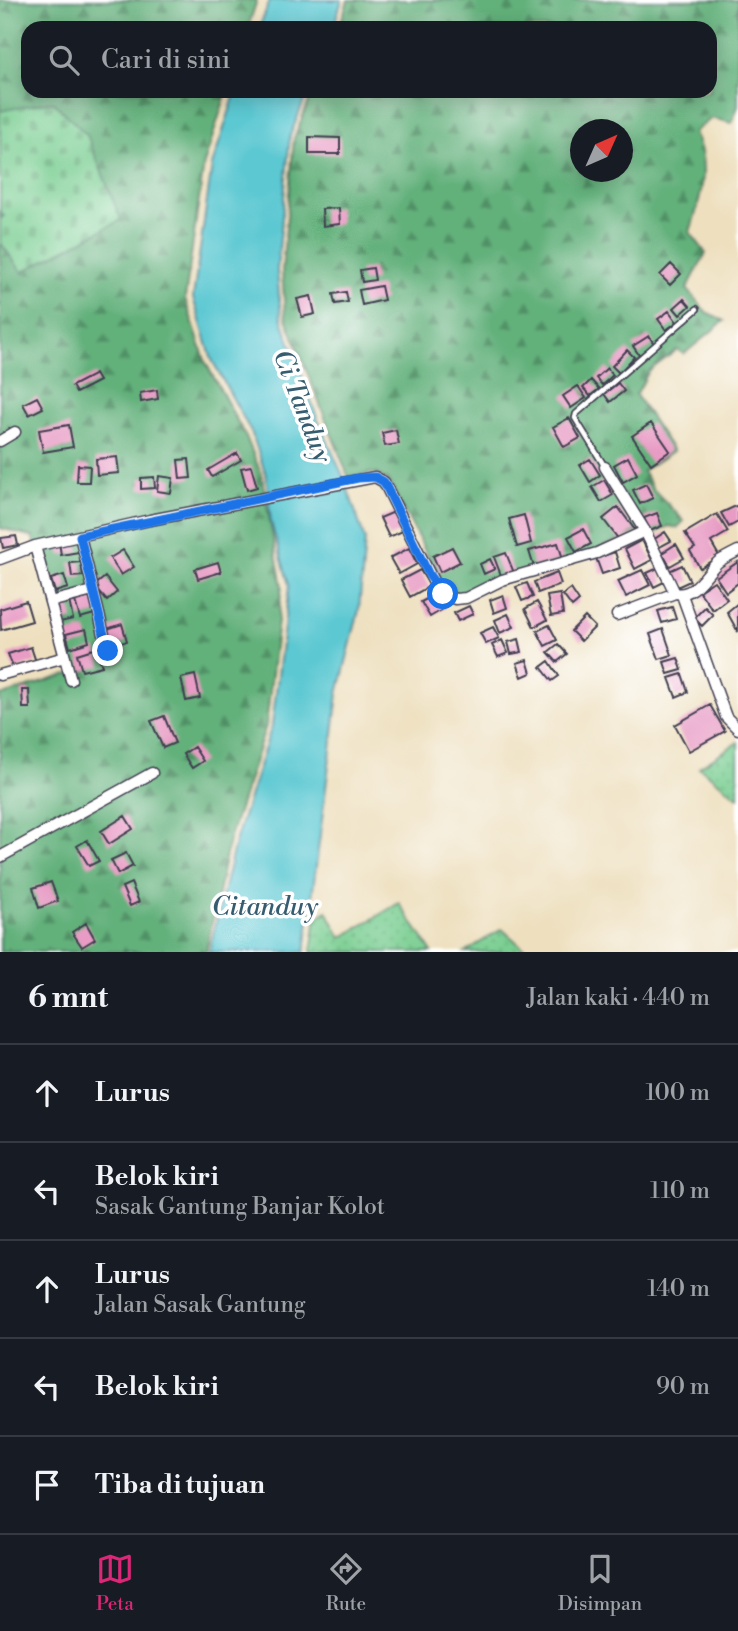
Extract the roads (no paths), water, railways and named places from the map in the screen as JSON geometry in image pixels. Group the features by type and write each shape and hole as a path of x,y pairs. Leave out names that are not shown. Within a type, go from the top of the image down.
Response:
{"street":[{"path":"0,441 15,432"},
{"path":"605,467 645,531 679,594 726,717 738,729"},
{"path":"0,559 35,546 80,536 358,478 375,477 384,482 429,575 443,594 455,600 466,598 502,580 597,553 645,531"},
{"path":"80,536 108,651"},
{"path":"35,546 71,680"},
{"path":"617,615 679,594 719,561 738,551"},
{"path":"50,602 93,591"},
{"path":"0,675 65,657"},
{"path":"0,857 152,773"}],"lane":[{"path":"605,467 575,418 576,414 696,309"}],"water":[{"path":"270,0 342,0 335,21 262,21"},
{"name":"Citanduy","path":"234,98 305,98 290,136 277,270 281,317 318,420 344,478 365,540 359,610 338,694 305,952 209,952 235,842 272,725 289,585 271,522 266,475 252,434 212,360 193,298 212,165"}],"water label":[{"name":"Ci Tanduy","path":"303,406"}]}
